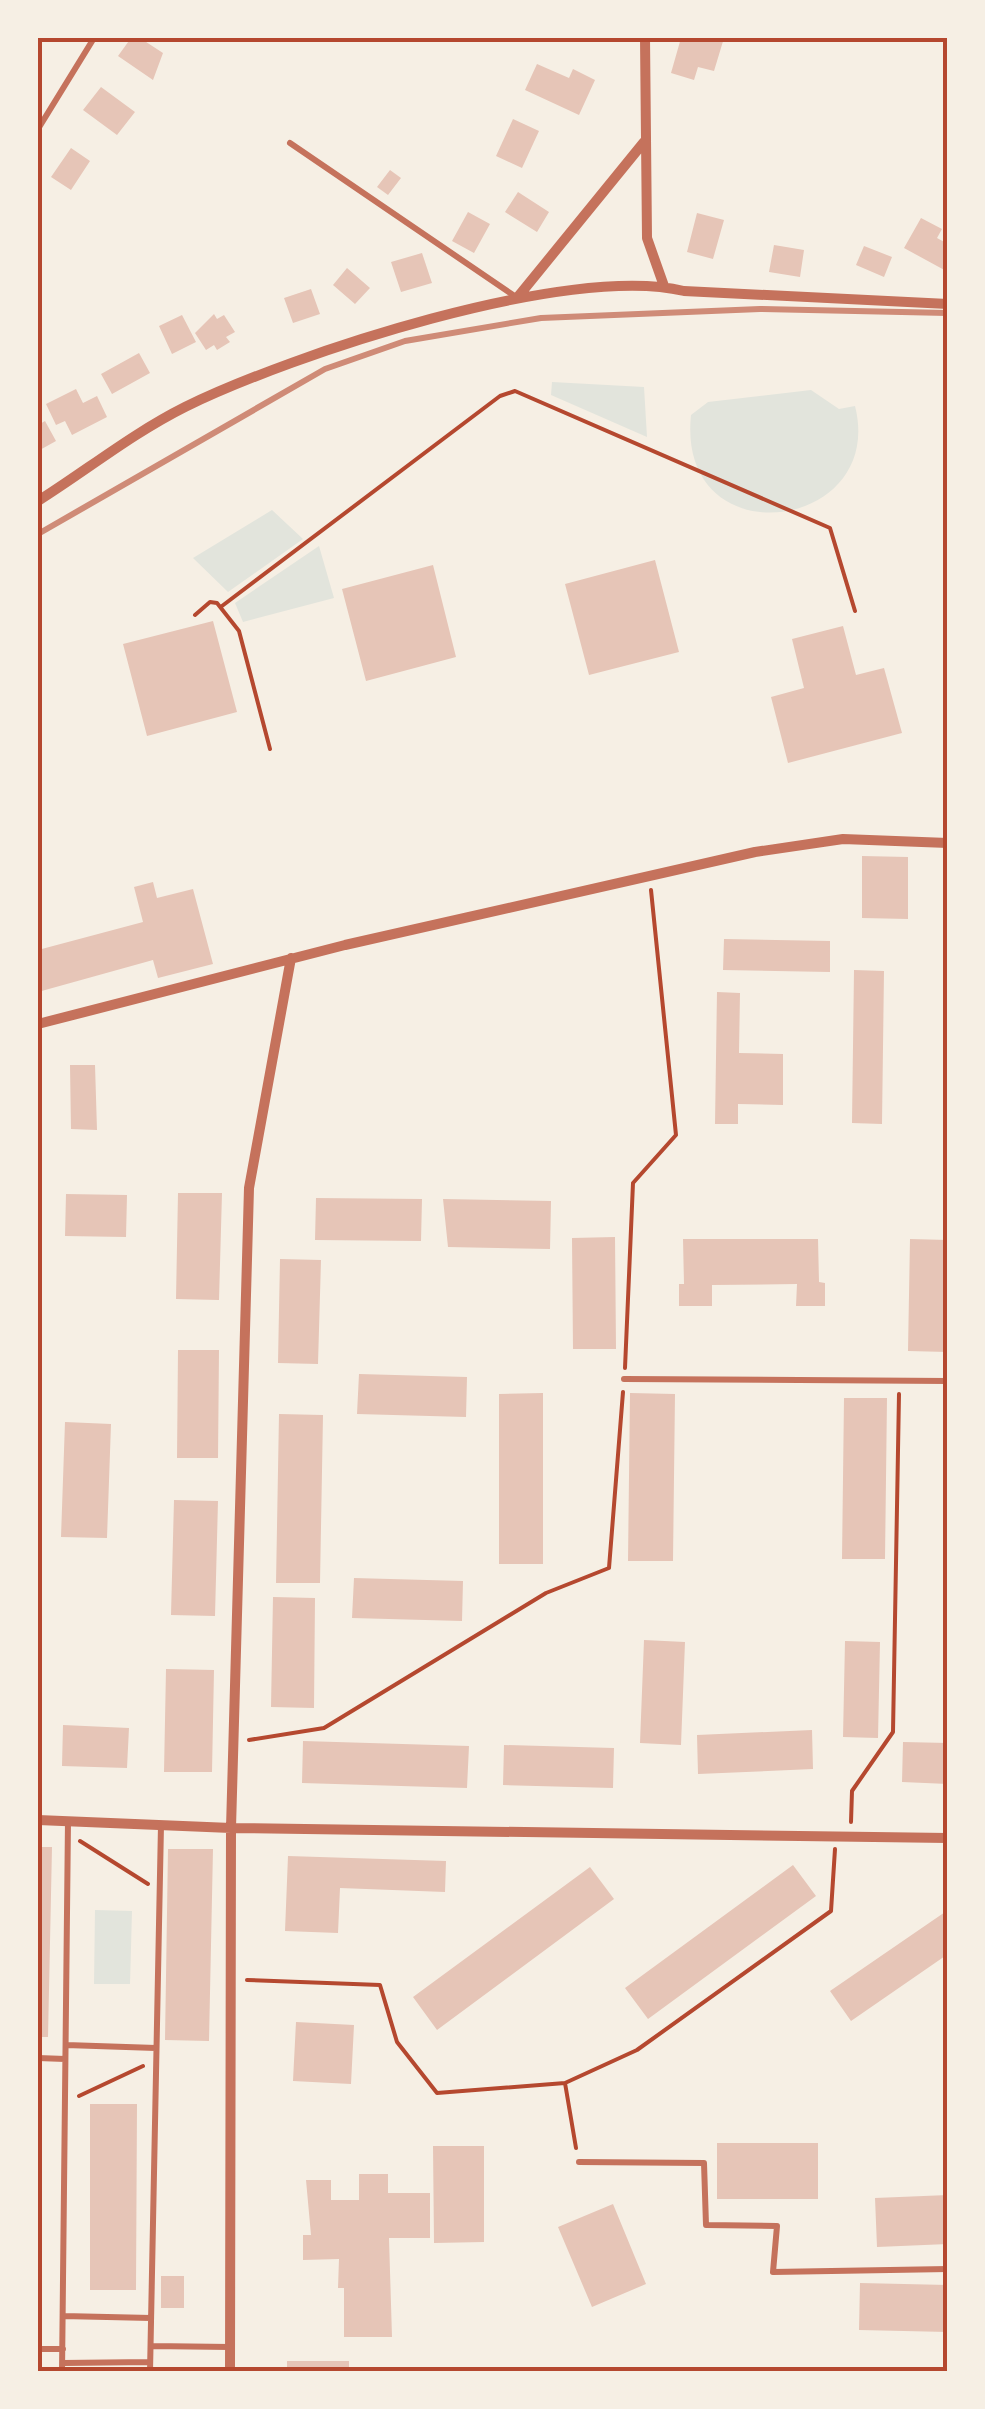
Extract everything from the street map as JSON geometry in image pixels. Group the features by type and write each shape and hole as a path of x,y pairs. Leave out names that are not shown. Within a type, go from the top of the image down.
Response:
{"street":[{"path":"644,38 646,238 664,286"},
{"path":"517,298 644,141"},
{"path":"38,502 154,423 208,397 370,336 517,298 569,289 664,286 948,304"},
{"path":"38,1024 291,958 755,852 843,839 948,843"},
{"path":"230,2372 231,1828 249,1188 291,958"},
{"path":"38,1820 68,1827 161,1825 948,1838"}],"lane":[{"path":"38,130 94,38"},
{"path":"636,38 644,38"},
{"path":"290,142 517,298"},
{"path":"624,1379 948,1381"},
{"path":"150,2372 161,1825"},
{"path":"68,1827 62,2367 150,2362"},
{"path":"66,2045 156,2048"},
{"path":"38,2058 66,2060"},
{"path":"579,2162 704,2163 706,2225 778,2226 772,2272 948,2270"},
{"path":"63,2316 151,2318"},
{"path":"150,2346 230,2346"},
{"path":"38,2348 63,2350"}],"path":[{"path":"222,606 500,396 515,391 830,528 856,611"},
{"path":"195,614 210,602 222,606 239,631 270,749"},
{"path":"234,1742 324,1728 546,1593 609,1568 624,1379 633,1183 676,1134 649,875"},
{"path":"850,1836 852,1791 892,1732 899,1381"},
{"path":"68,1827 160,1891"},
{"path":"231,1979 380,1985 397,2042 437,2093 565,2083 636,2050 832,1912 835,1836"},
{"path":"65,2103 156,2060"},
{"path":"565,2083 579,2162"}],"shaded area":[{"path":"552,382 644,387 647,437 551,395"},
{"path":"811,390 839,409 855,406 857,449 841,481 813,502 779,512 745,509 715,492 695,461 691,415 708,402"},
{"path":"272,510 303,539 228,592 193,558"},
{"path":"319,546 334,598 243,622 235,603"},
{"path":"95,1910 132,1911 130,1984 94,1984"}],"building":[{"path":"131,38 140,38 163,53 153,80 118,56"},
{"path":"681,38 724,38 714,71 698,67 694,80 671,73"},
{"path":"537,64 569,78 573,69 595,80 579,115 525,90"},
{"path":"101,87 135,112 117,135 83,110"},
{"path":"513,119 539,131 522,168 496,156"},
{"path":"71,148 90,161 71,190 51,177"},
{"path":"390,170 401,178 388,195 377,187"},
{"path":"518,192 549,212 537,232 505,212"},
{"path":"468,212 490,224 474,253 452,241"},
{"path":"697,213 724,220 713,259 687,252"},
{"path":"921,218 942,229 937,238 948,244 948,272 904,248"},
{"path":"774,245 804,250 800,277 769,272"},
{"path":"864,246 892,257 884,277 856,265"},
{"path":"422,253 432,283 401,292 391,262"},
{"path":"347,268 370,288 355,304 333,285"},
{"path":"311,289 320,314 293,323 284,298"},
{"path":"214,314 217,319 224,315 235,332 226,337 230,342 217,350 214,345 206,350 195,333"},
{"path":"182,315 196,342 172,354 159,326"},
{"path":"139,353 150,373 112,394 101,374"},
{"path":"76,389 83,403 97,396 107,417 72,435 65,421 56,425 46,404"},
{"path":"45,421 56,441 38,451 38,425"},
{"path":"655,560 679,652 589,675 565,584"},
{"path":"433,565 456,657 366,681 342,589"},
{"path":"213,621 237,712 147,736 123,644"},
{"path":"843,626 856,675 884,668 902,733 788,763 771,697 804,688 792,639"},
{"path":"862,856 908,857 908,919 862,918"},
{"path":"153,882 157,898 193,889 213,964 158,978 153,960 38,992 38,950 143,922 134,887"},
{"path":"724,939 830,941 830,972 723,970"},
{"path":"854,970 884,971 882,1124 852,1123"},
{"path":"717,992 740,993 739,1053 783,1054 783,1105 738,1104 738,1124 715,1124"},
{"path":"70,1065 95,1065 97,1130 71,1129"},
{"path":"178,1193 222,1193 219,1300 176,1299"},
{"path":"66,1194 127,1195 126,1237 65,1236"},
{"path":"316,1198 422,1199 421,1241 315,1240"},
{"path":"443,1199 551,1201 550,1249 448,1247"},
{"path":"615,1237 616,1349 573,1349 572,1238"},
{"path":"683,1239 818,1239 819,1282 825,1283 825,1306 796,1306 797,1284 712,1285 712,1306 679,1306 679,1284 684,1284"},
{"path":"910,1239 948,1240 948,1352 908,1351"},
{"path":"280,1259 321,1260 318,1364 278,1363"},
{"path":"178,1350 219,1350 218,1458 177,1458"},
{"path":"359,1374 467,1377 466,1417 357,1414"},
{"path":"543,1393 543,1564 499,1564 499,1394"},
{"path":"630,1393 675,1394 673,1561 628,1561"},
{"path":"844,1398 887,1398 885,1559 842,1559"},
{"path":"279,1414 323,1415 320,1583 276,1583"},
{"path":"65,1422 111,1424 107,1538 61,1537"},
{"path":"174,1500 218,1501 215,1616 171,1615"},
{"path":"354,1578 463,1581 462,1621 352,1618"},
{"path":"273,1597 315,1598 314,1708 271,1707"},
{"path":"644,1640 685,1642 681,1745 640,1743"},
{"path":"845,1641 880,1642 878,1738 843,1737"},
{"path":"166,1669 214,1670 212,1772 164,1772"},
{"path":"63,1725 129,1728 127,1768 62,1766"},
{"path":"812,1730 813,1769 698,1774 697,1735"},
{"path":"303,1741 469,1746 467,1788 302,1783"},
{"path":"903,1742 948,1743 948,1784 902,1782"},
{"path":"504,1745 614,1748 613,1788 503,1785"},
{"path":"38,1847 52,1847 48,2037 38,2037"},
{"path":"168,1849 213,1849 209,2041 165,2040"},
{"path":"288,1856 446,1861 445,1892 340,1888 338,1933 285,1931"},
{"path":"793,1865 816,1896 648,2019 625,1988"},
{"path":"590,1867 614,1899 437,2030 413,1997"},
{"path":"948,1910 948,1954 851,2021 830,1991"},
{"path":"296,2022 354,2025 351,2084 293,2081"},
{"path":"90,2104 137,2104 136,2290 90,2290"},
{"path":"717,2143 818,2143 818,2199 717,2199"},
{"path":"433,2146 484,2146 484,2242 434,2243"},
{"path":"359,2174 388,2174 388,2193 430,2193 430,2238 389,2238 392,2337 344,2337 344,2288 338,2288 339,2259 303,2260 303,2235 311,2235 306,2180 331,2180 331,2200 359,2200"},
{"path":"948,2195 948,2244 877,2247 875,2198"},
{"path":"613,2204 646,2284 592,2307 558,2227"},
{"path":"161,2276 184,2276 184,2308 161,2308"},
{"path":"860,2283 948,2285 948,2332 859,2330"},
{"path":"287,2361 349,2361 349,2372 287,2372"}],"railway":[{"path":"38,534 325,369 405,341 541,318 760,309 948,313"}]}
